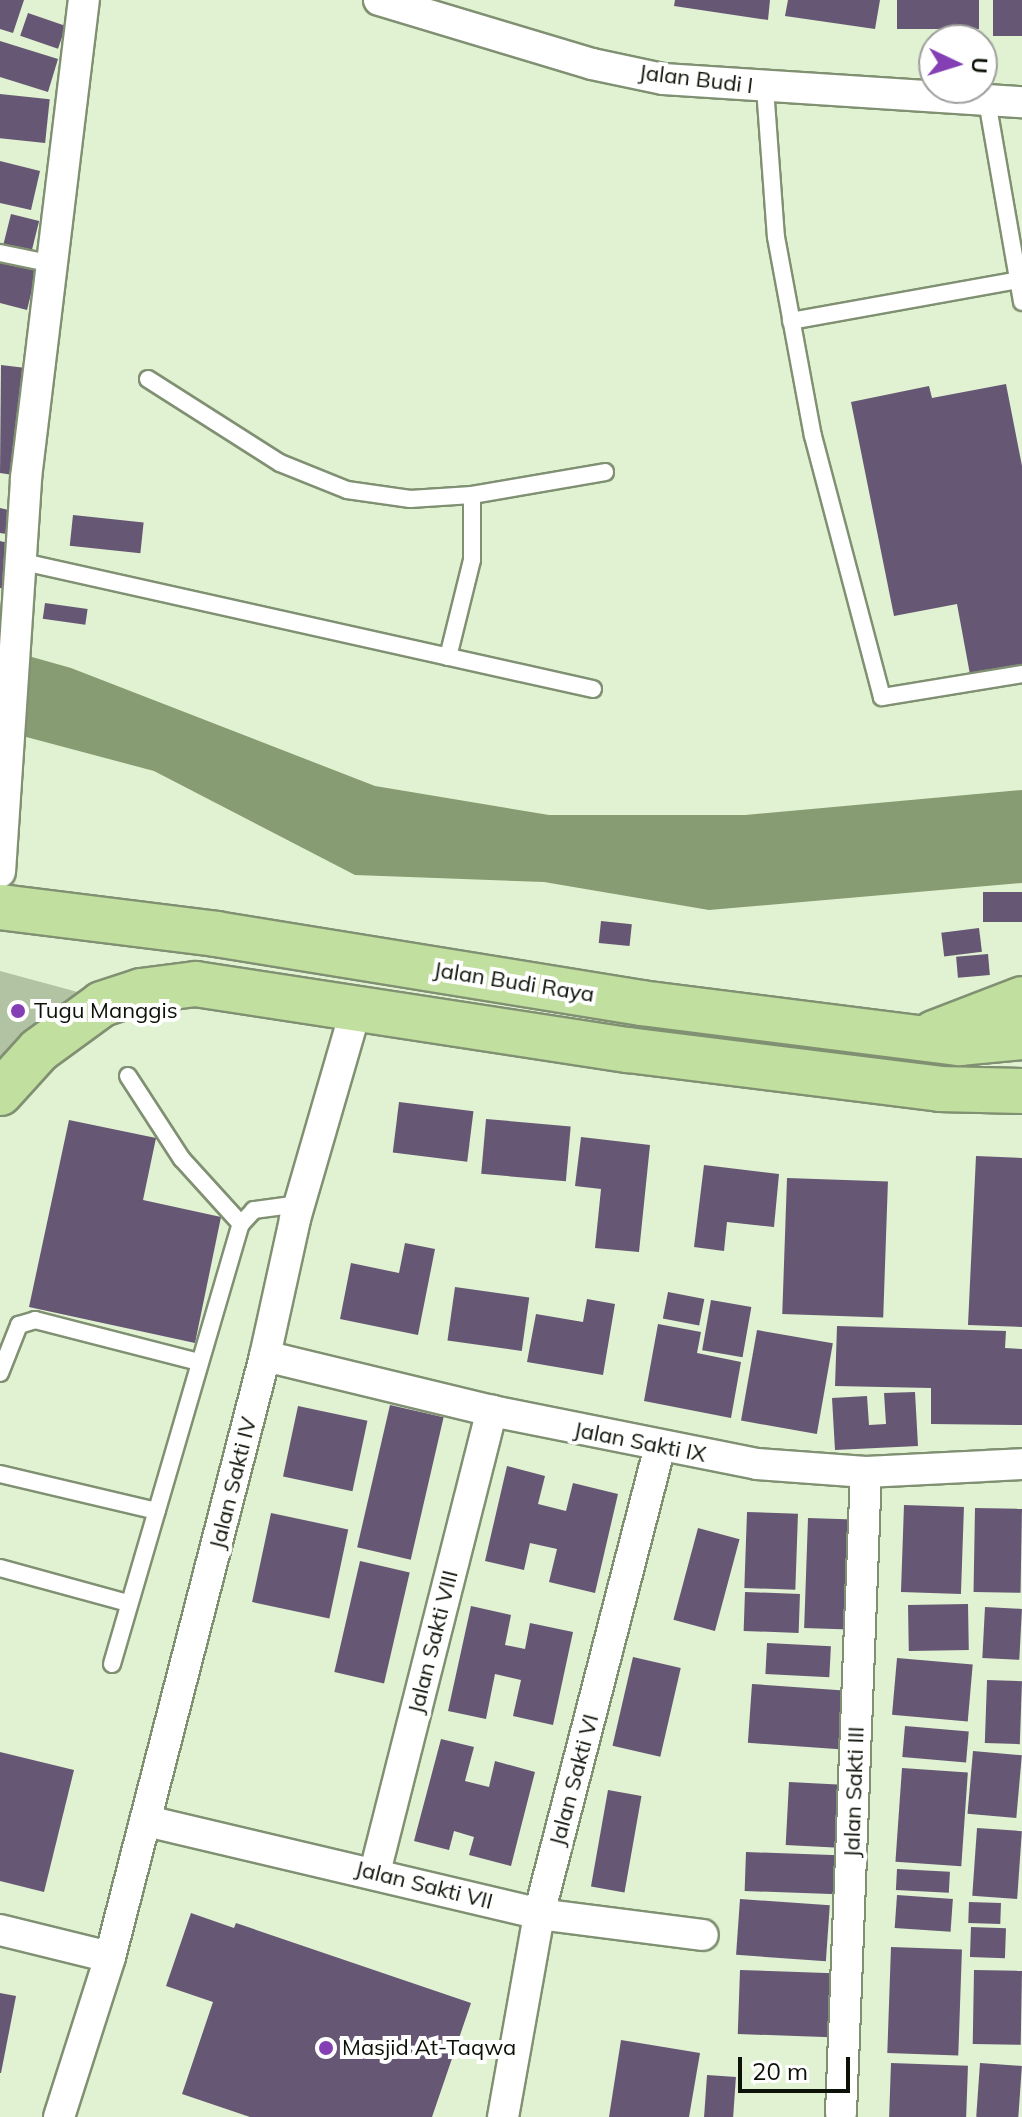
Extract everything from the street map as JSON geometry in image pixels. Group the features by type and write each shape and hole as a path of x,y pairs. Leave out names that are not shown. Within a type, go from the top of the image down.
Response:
{"main road":[{"name":"Jalan Budi Raya","path":"0,907 216,934 641,1003 921,1038 1022,999"},
{"path":"0,1093 39,1050 102,1004 141,991 196,984 939,1089 1022,1091"},
{"path":"921,1038 959,1043 1022,1037"},
{"path":"939,1089 1022,1067"}],"street":[{"path":"0,872 19,561 13,478 53,264 84,0"},
{"name":"Jalan Budi I","path":"379,0 592,64 663,79 918,97"},
{"name":"Jalan Budi I","path":"998,101 1022,102"},
{"name":"Jalan Sakti IV","path":"59,2117 110,1957 147,1821 265,1356 299,1204 356,1009"},
{"name":"Jalan Sakti IX","path":"265,1356 492,1411 757,1464 866,1472 1022,1464"},
{"name":"Jalan Sakti VIII","path":"375,1872 492,1411"},
{"name":"Jalan Sakti VI","path":"503,2117 539,1914 660,1446"},
{"name":"Jalan Sakti III","path":"841,2113 866,1472"},
{"name":"Jalan Sakti VII","path":"147,1821 375,1872 539,1914 703,1935"},
{"path":"0,1930 110,1957"}],"lane":[{"path":"765,88 776,237 813,436 882,697 1022,674"},
{"path":"988,104 1022,302"},
{"path":"0,253 53,264"},
{"path":"791,321 1019,280"},
{"path":"148,379 280,463 347,490 410,499 472,495 605,472"},
{"path":"448,657 472,560 472,495"},
{"path":"19,561 593,689"},
{"path":"128,1076 182,1159 241,1224"},
{"path":"112,1664 241,1224 254,1210 299,1204"},
{"path":"0,1373 19,1325 35,1320 199,1362"},
{"path":"0,1474 157,1511"},
{"path":"0,1568 128,1603"}],"shaded area":[{"path":"0,648 71,668 375,786 549,815 745,815 1022,790 1022,883 709,910 544,882 355,875 154,771 0,730"},
{"path":"0,971 122,1004 0,1078"}],"building":[{"path":"0,0 24,0 13,33 0,29"},
{"path":"675,0 770,0 768,20 674,6"},
{"path":"788,0 880,0 875,29 785,16"},
{"path":"897,0 979,0 979,24 918,24 918,29 897,29"},
{"path":"993,0 1022,0 1022,36 998,36 998,24 993,24"},
{"path":"28,13 66,26 58,49 20,36"},
{"path":"0,41 58,59 48,92 0,77"},
{"path":"0,94 50,99 45,143 0,138"},
{"path":"0,161 40,171 31,210 0,203"},
{"path":"11,214 39,221 31,255 3,248"},
{"path":"0,257 38,266 27,310 0,303"},
{"path":"1,365 26,368 13,475 0,473"},
{"path":"1006,384 1022,466 1022,670 971,680 957,604 894,616 851,402 929,386 932,398"},
{"path":"0,508 13,511 7,534 0,533"},
{"path":"73,515 144,522 140,553 70,546"},
{"path":"0,541 20,546 9,590 0,588"},
{"path":"45,603 88,609 85,625 43,619"},
{"path":"983,892 1022,892 1022,922 983,922"},
{"path":"601,921 632,924 630,946 599,943"},
{"path":"979,928 982,952 944,956 941,933"},
{"path":"988,954 990,975 958,978 956,957"},
{"path":"399,1102 473,1111 467,1162 393,1153"},
{"path":"486,1119 571,1126 566,1181 481,1174"},
{"path":"69,1120 156,1138 143,1200 221,1217 195,1343 29,1307"},
{"path":"581,1137 650,1145 639,1252 595,1248 601,1189 575,1186"},
{"path":"976,1156 1022,1158 1022,1327 968,1325"},
{"path":"704,1165 779,1174 774,1227 727,1222 724,1251 694,1247"},
{"path":"787,1178 888,1182 883,1317 782,1314"},
{"path":"405,1243 435,1249 418,1335 340,1319 351,1263 399,1273"},
{"path":"455,1287 529,1297 522,1351 447,1340"},
{"path":"668,1292 704,1299 699,1326 663,1319"},
{"path":"587,1299 615,1304 603,1375 527,1362 536,1314 583,1322"},
{"path":"711,1300 751,1307 743,1357 702,1350"},
{"path":"658,1324 701,1332 697,1353 741,1362 731,1418 644,1401"},
{"path":"837,1326 1006,1331 1005,1348 1022,1349 1022,1425 931,1424 931,1388 835,1386"},
{"path":"757,1330 833,1343 817,1434 741,1421"},
{"path":"915,1392 918,1446 835,1450 832,1398 867,1396 869,1425 886,1424 884,1393"},
{"path":"390,1405 444,1417 411,1560 357,1547"},
{"path":"298,1406 367,1421 352,1491 283,1476"},
{"path":"507,1466 545,1476 538,1504 566,1511 573,1483 618,1494 595,1593 549,1582 557,1549 530,1543 524,1570 485,1561"},
{"path":"904,1505 964,1507 961,1594 901,1592"},
{"path":"975,1508 1022,1509 1021,1593 974,1592"},
{"path":"747,1512 798,1514 795,1590 744,1588"},
{"path":"271,1513 348,1529 329,1618 252,1602"},
{"path":"808,1518 861,1520 857,1630 804,1628"},
{"path":"698,1528 740,1539 715,1631 673,1620"},
{"path":"360,1561 410,1572 384,1684 334,1672"},
{"path":"745,1592 800,1594 799,1633 744,1631"},
{"path":"968,1604 969,1650 909,1651 908,1605"},
{"path":"471,1606 511,1615 505,1645 525,1649 530,1623 573,1632 553,1725 513,1716 521,1680 495,1674 486,1719 448,1711"},
{"path":"985,1607 1022,1609 1019,1660 982,1658"},
{"path":"767,1643 831,1646 829,1677 765,1674"},
{"path":"633,1657 681,1668 660,1757 613,1746"},
{"path":"897,1658 973,1665 968,1721 892,1715"},
{"path":"987,1680 1022,1681 1020,1744 985,1743"},
{"path":"752,1684 851,1691 847,1750 748,1743"},
{"path":"905,1726 969,1732 966,1762 902,1757"},
{"path":"441,1739 474,1747 465,1781 489,1787 495,1761 535,1772 511,1866 469,1855 474,1837 454,1831 449,1850 414,1841"},
{"path":"973,1751 1022,1755 1016,1818 968,1814"},
{"path":"0,1752 74,1770 44,1892 0,1881"},
{"path":"902,1768 968,1773 961,1866 895,1862"},
{"path":"789,1782 847,1785 844,1848 786,1845"},
{"path":"608,1790 641,1796 624,1892 591,1887"},
{"path":"977,1828 1022,1831 1017,1899 972,1896"},
{"path":"746,1852 839,1855 838,1894 745,1891"},
{"path":"897,1869 950,1872 949,1893 896,1890"},
{"path":"897,1895 953,1899 951,1932 895,1928"},
{"path":"740,1899 830,1905 826,1961 736,1955"},
{"path":"969,1902 1001,1903 1000,1924 968,1923"},
{"name":"Masjid At-Taqwa","path":"191,1913 234,1928 236,1923 471,2003 432,2117 250,2117 182,2094 213,2002 166,1986"},
{"path":"971,1927 1006,1928 1005,1958 970,1957"},
{"path":"891,1947 962,1949 958,2055 887,2053"},
{"path":"740,1970 833,1973 831,2037 738,2034"},
{"path":"974,1970 1022,1971 1021,2045 973,2044"},
{"path":"0,1993 16,1996 1,2073 0,2073"},
{"path":"621,2040 700,2053 689,2117 609,2117"},
{"path":"891,2063 968,2066 966,2117 889,2117"},
{"path":"980,2063 1022,2066 1018,2117 976,2117"},
{"path":"707,2075 736,2077 733,2117 704,2117"}],"place":[{"name":"Tugu Manggis","path":"18,1011"},
{"name":"Masjid At-Taqwa","path":"326,2048"}]}
